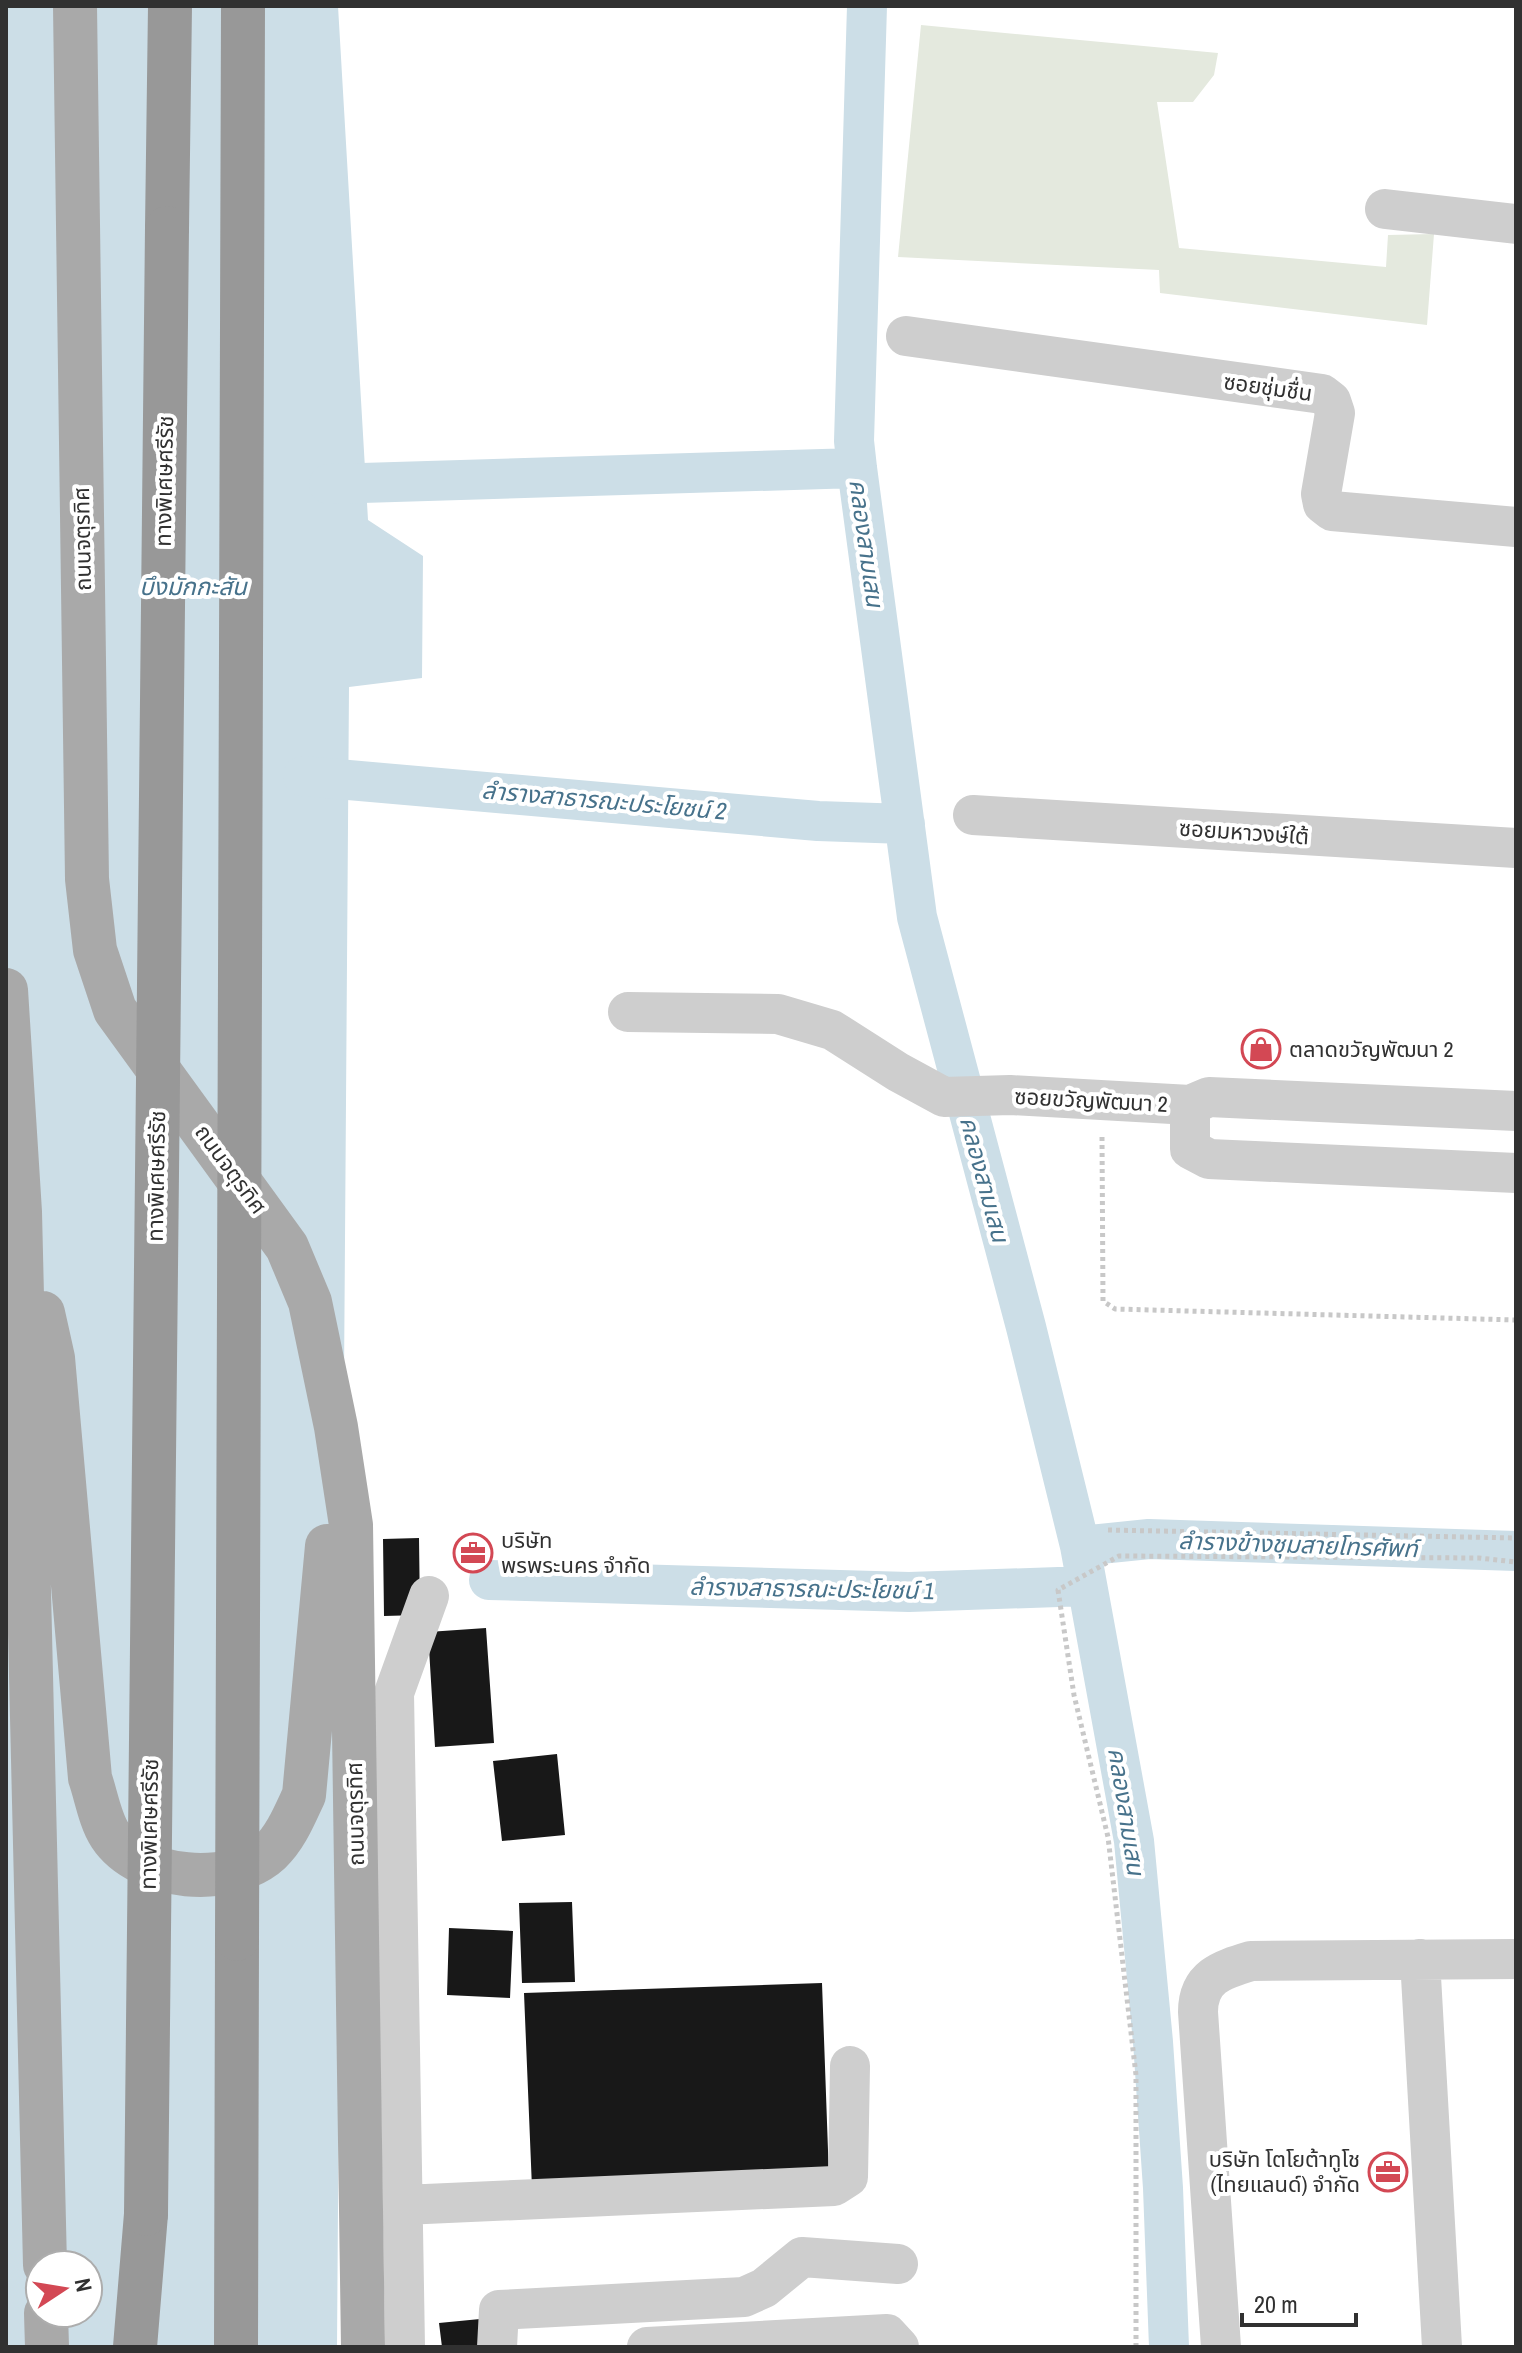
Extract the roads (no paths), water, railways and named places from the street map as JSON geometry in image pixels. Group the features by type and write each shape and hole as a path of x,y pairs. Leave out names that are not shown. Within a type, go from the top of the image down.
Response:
{"highway":[{"name":"ทางพิเศษศรีรัช","path":"145,2347 170,6"},
{"path":"236,2347 243,6"},
{"path":"135,2347 146,2214"}],"main road":[{"name":"ถนนจตุรทิศ","path":"75,6 87,879 95,950 115,1010 287,1247 310,1302 344,1473 351,1525 363,2347"},
{"path":"6,990 20,1212 45,2249"},
{"path":"20,1212 53,1358 90,1778 110,1835 134,1859 176,1873 213,1875 242,1870 270,1852 289,1826 304,1795 318,1668 325,1558 344,1473"}],"street":[{"path":"1385,209 1516,224"},
{"name":"ซอยชุ่มชื่น","path":"906,336 1322,394 1331,401 1335,413 1321,494 1323,504 1332,511 1516,527"},
{"name":"ซอยมหาวงษ์ใต้","path":"973,815 1516,848"},
{"name":"ซอยขวัญพัฒนา 2","path":"628,1012 778,1014 832,1030 944,1097 1010,1095 1190,1105 1209,1097 1516,1111"},
{"name":"ซอยขวัญพัฒนา 2","path":"1190,1105 1190,1149 1209,1159 1516,1173"},
{"path":"405,2347 394,1693 429,1596"},
{"path":"1420,1959 1442,2347"},
{"path":"1221,2347 1198,1997 1207,1982 1220,1973 1251,1961 1516,1959"},
{"path":"403,2205 834,2186 848,2177 850,2066"},
{"path":"497,2347 499,2310 744,2297 764,2288 802,2257 898,2264"},
{"path":"647,2347 887,2334 899,2347"}],"water":[{"name":"บึงมักกะสัน","path":"6,6 338,6 368,520 423,556 422,678 349,687 337,2347 6,2347"}],"waterway":[{"name":"คลองสามเสน","path":"867,6 854,441 857,468 917,917 1026,1327 1080,1546 1134,1841 1153,2042 1169,2347"},
{"path":"329,484 857,468"},
{"name":"ลํารางสาธารณะประโยชน์ 2","path":"303,776 818,821 905,824"},
{"name":"ลำรางข้างชุมสายโทรศัพท์","path":"1080,1546 1149,1539 1516,1551"},
{"name":"ลํารางสาธารณะประโยชน์ 1","path":"489,1580 909,1592 1087,1586"}],"place":[{"name":"ตลาดขวัญพัฒนา 2","path":"1261,1049"},
{"name":"บริษัท พรพระนคร จำกัด","path":"473,1553"},
{"name":"บริษัท โตโยต้าทูโช (ไทยแลนด์) จำกัด","path":"1388,2172"}]}
